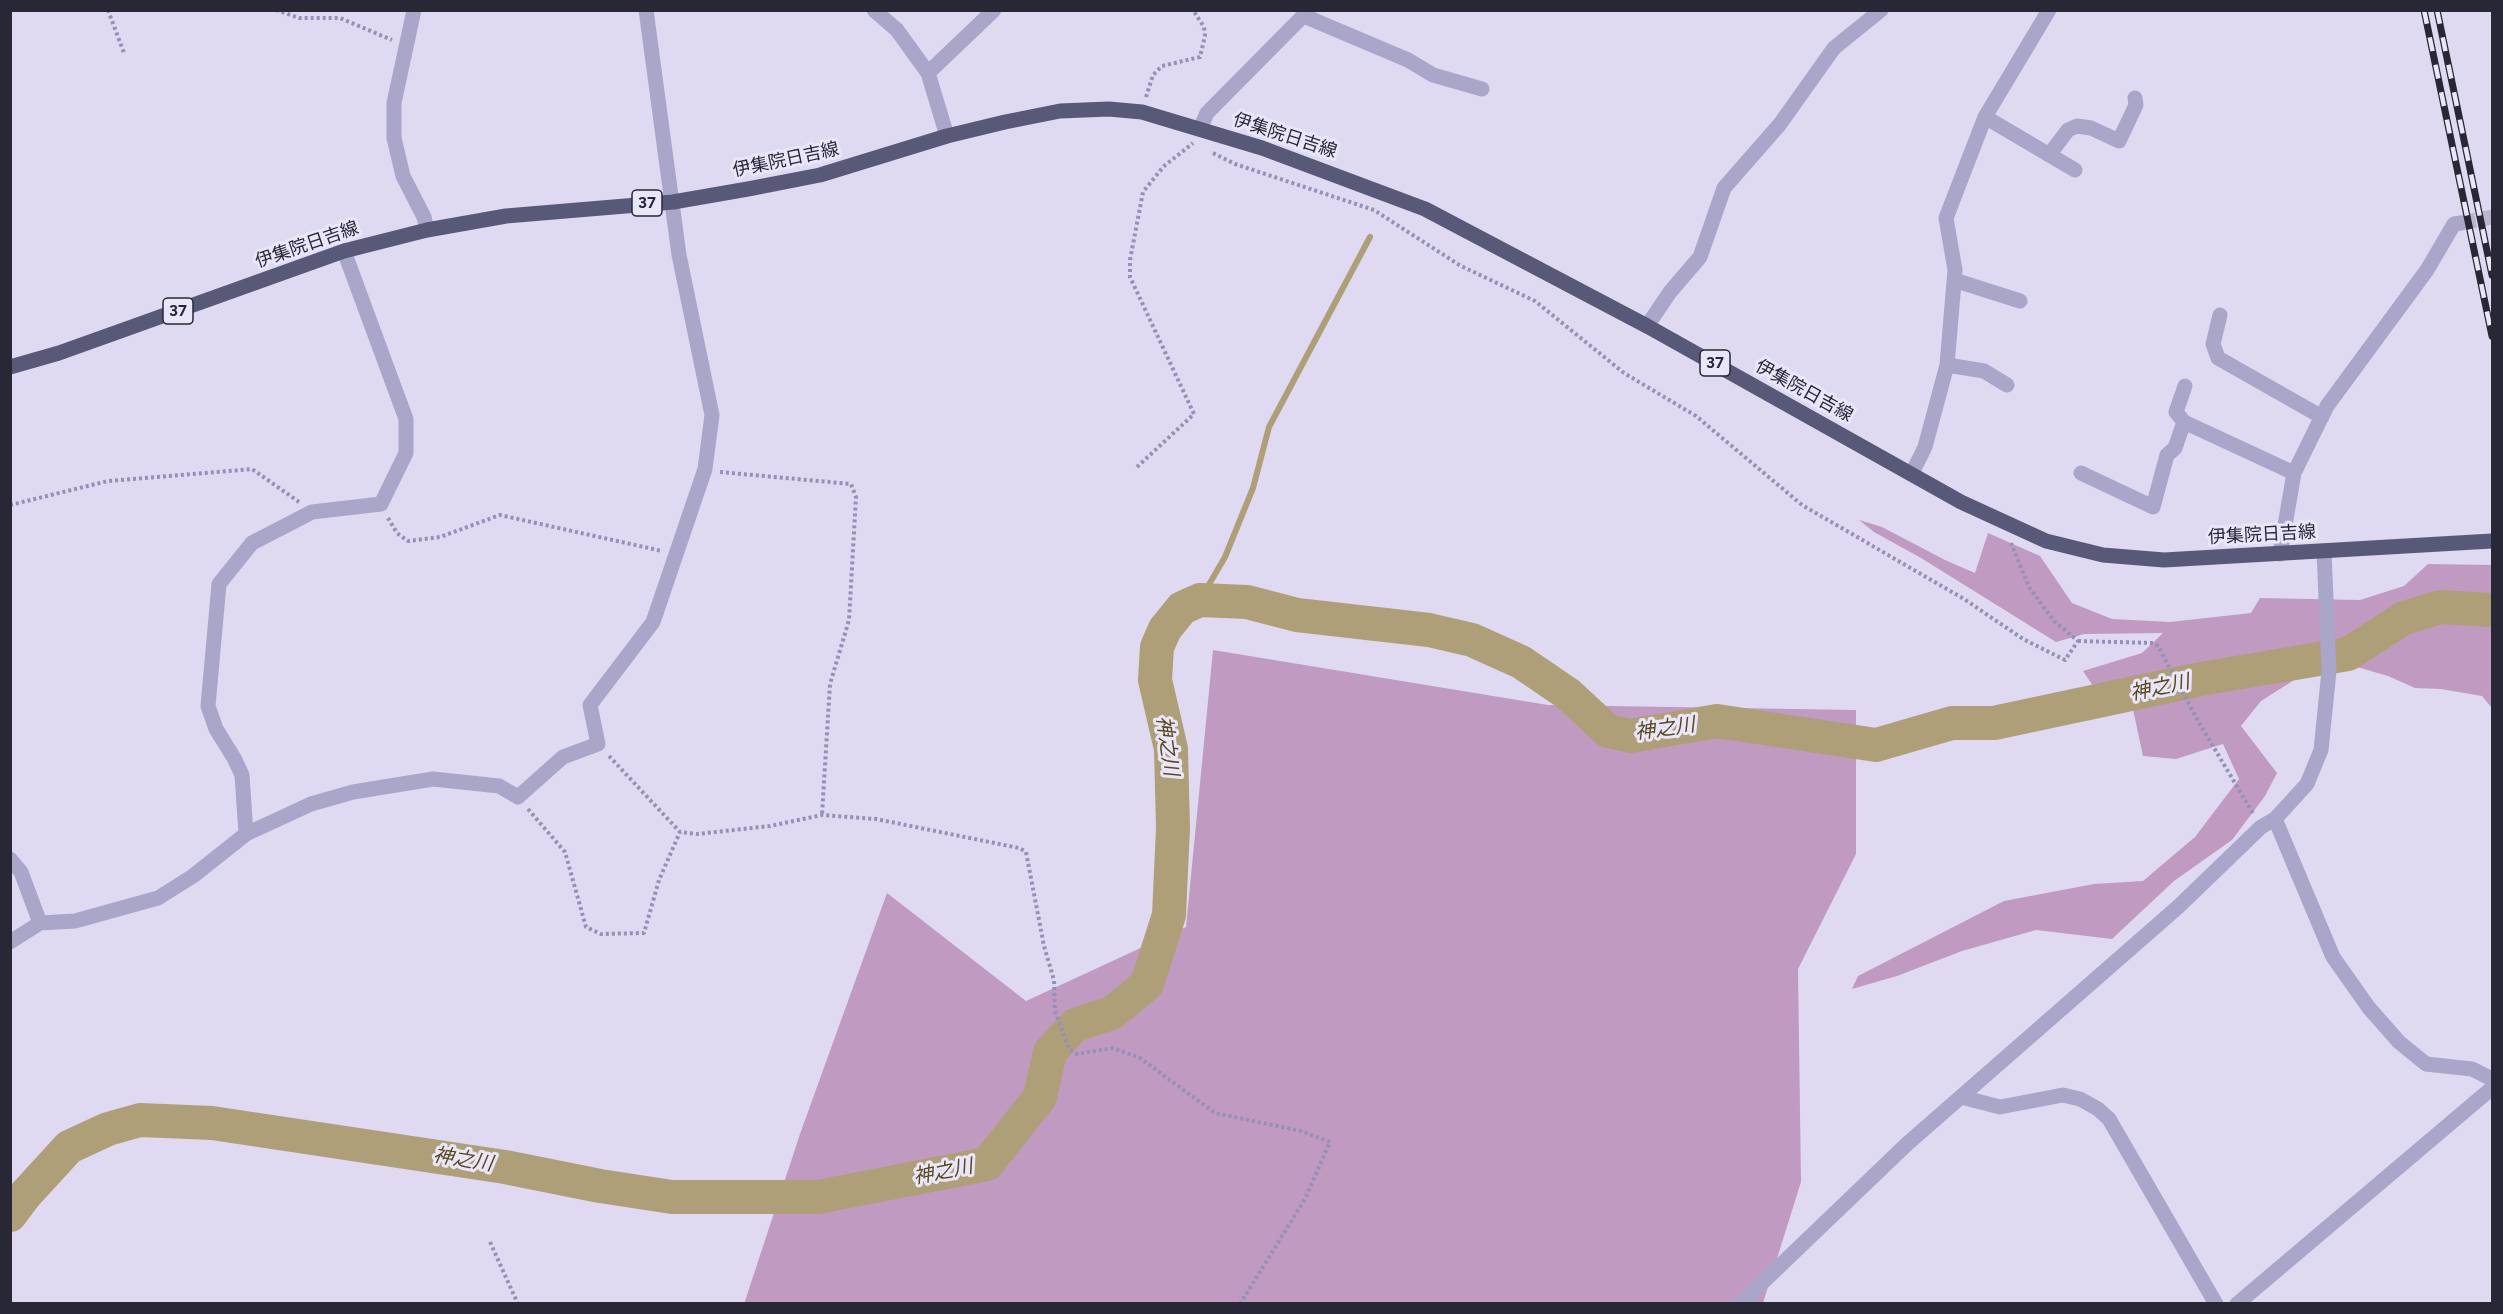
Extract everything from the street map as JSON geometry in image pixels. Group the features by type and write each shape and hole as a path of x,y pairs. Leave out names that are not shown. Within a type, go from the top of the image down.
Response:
{"main road":[{"name":"伊集院日吉線","path":"10,367 59,354 344,251 427,230 506,216 673,202 820,175 947,136 1060,111 1109,109 1142,112 1197,136 1328,171 1425,209 1647,326 2008,525 2046,541 2103,555 2164,560 2493,541"}],"street":[{"path":"414,10 394,102 394,138 404,176 424,218 427,230"},
{"path":"10,942 40,923 75,921 158,898 193,876 246,834 311,804 353,792 434,779 499,786 518,797 563,757 598,744 590,705 654,622 704,470 712,415 680,255 646,10"},
{"path":"874,10 897,30 928,73 947,136"},
{"path":"928,73 994,10"},
{"path":"1647,326 1670,292 1700,257 1724,188 1780,124 1834,48 1881,10"},
{"path":"1912,473 1925,447 1947,365 1955,270 1946,218 1985,117 2049,10"},
{"path":"1197,136 1208,113 1306,13 1408,60 1433,75 1482,89"},
{"path":"2049,155 2068,130 2077,126 2091,128 2119,141 2136,105 2136,98"},
{"path":"1985,117 2075,170"},
{"path":"2280,554 2294,473 2322,417 2427,270 2454,224 2461,223"},
{"path":"246,834 242,775 216,729 208,706 219,584 252,543 312,512 381,504 406,453 406,419 344,251"},
{"path":"1954,280 2020,301"},
{"path":"2220,315 2213,344 2218,358 2322,417"},
{"path":"1947,365 1984,371 2007,385"},
{"path":"2185,386 2176,412 2184,422 2294,473"},
{"path":"2081,473 2153,507 2167,455 2175,448 2184,422"},
{"path":"1740,1304 1907,1144 2178,907 2261,827 2275,819 2307,784 2321,750 2329,671 2324,551"},
{"path":"2275,819 2333,957 2369,1008 2399,1042 2426,1065 2472,1069 2493,1079"},
{"path":"10,859 21,872 40,923"},
{"path":"2236,1304 2493,1088"},
{"path":"1961,1097 2000,1107 2063,1095 2080,1099 2098,1109 2109,1119 2216,1304"}],"path":[{"path":"108,10 124,52"},
{"path":"276,10 299,18 340,18 406,46"},
{"path":"1142,112 1153,75 1157,70 1162,66 1200,57 1204,27 1193,10"},
{"path":"1137,467 1194,414 1130,277 1130,269 1143,192 1163,167 1197,136 1235,164 1374,210 1461,266 1535,301 1624,373 1696,416 1803,505 1964,599 2023,639 2065,660 2078,641"},
{"path":"10,505 108,481 252,469 312,512"},
{"path":"704,470 851,484 856,497 849,620 830,684 822,815"},
{"path":"381,504 397,533 408,541 441,537 500,515 677,555"},
{"path":"2008,525 2012,549 2029,587 2054,621 2078,641 2153,643 2158,646 2198,720 2261,827"},
{"path":"598,744 680,832 697,834 770,825 822,815 876,819 1019,848 1026,852 1044,946 1054,980 1055,1011 1069,1049 1077,1054 1113,1048 1140,1058 1215,1113 1301,1131 1330,1142 1305,1199 1240,1304"},
{"path":"518,797 565,852 586,927 601,933 644,933 659,880 680,832"},
{"path":"490,1242 518,1304"}],"shaded area":[{"path":"1859,520 1882,527 1975,573 1988,533 2040,556 2072,603 2112,619 2170,622 2251,613 2260,598 2360,600 2404,586 2428,564 2492,565 2492,708 2482,696 2441,689 2415,688 2388,676 2350,665 2302,675 2261,701 2241,726 2277,773 2265,796 2232,840 2174,881 2112,939 2036,930 1962,951 1897,976 1852,989 1858,976 2004,901 2094,884 2143,881 2195,837 2239,779 2223,744 2176,759 2143,756 2128,686 2097,692 2083,671 2142,653 2163,633 2084,634 2056,642 1921,558 1874,532"},
{"path":"1213,650 1548,705 1856,710 1856,854 1798,969 1801,1182 1763,1303 744,1304 800,1134 887,893 1026,1001 1186,927"}],"waterway":[{"path":"1200,600 1225,557 1253,488 1269,427 1370,237"},
{"name":"神之川","path":"10,1215 69,1147 108,1129 140,1120 212,1123 505,1167 600,1186 672,1197 818,1197 987,1164 1040,1097 1050,1052 1075,1025 1112,1013 1147,984 1169,915 1173,828 1171,749 1155,680 1157,647 1165,629 1182,608 1200,600 1247,602 1297,615 1429,630 1472,640 1521,662 1568,694 1608,731 1631,736 1717,721 1876,745 1952,723 1994,723 2201,679 2348,654 2404,618 2440,607 2492,610"}],"tunnel":[{"path":"2461,223 2492,217"}],"railway":[{"path":"2424,10 2492,336"},
{"path":"2437,10 2492,275"}]}
